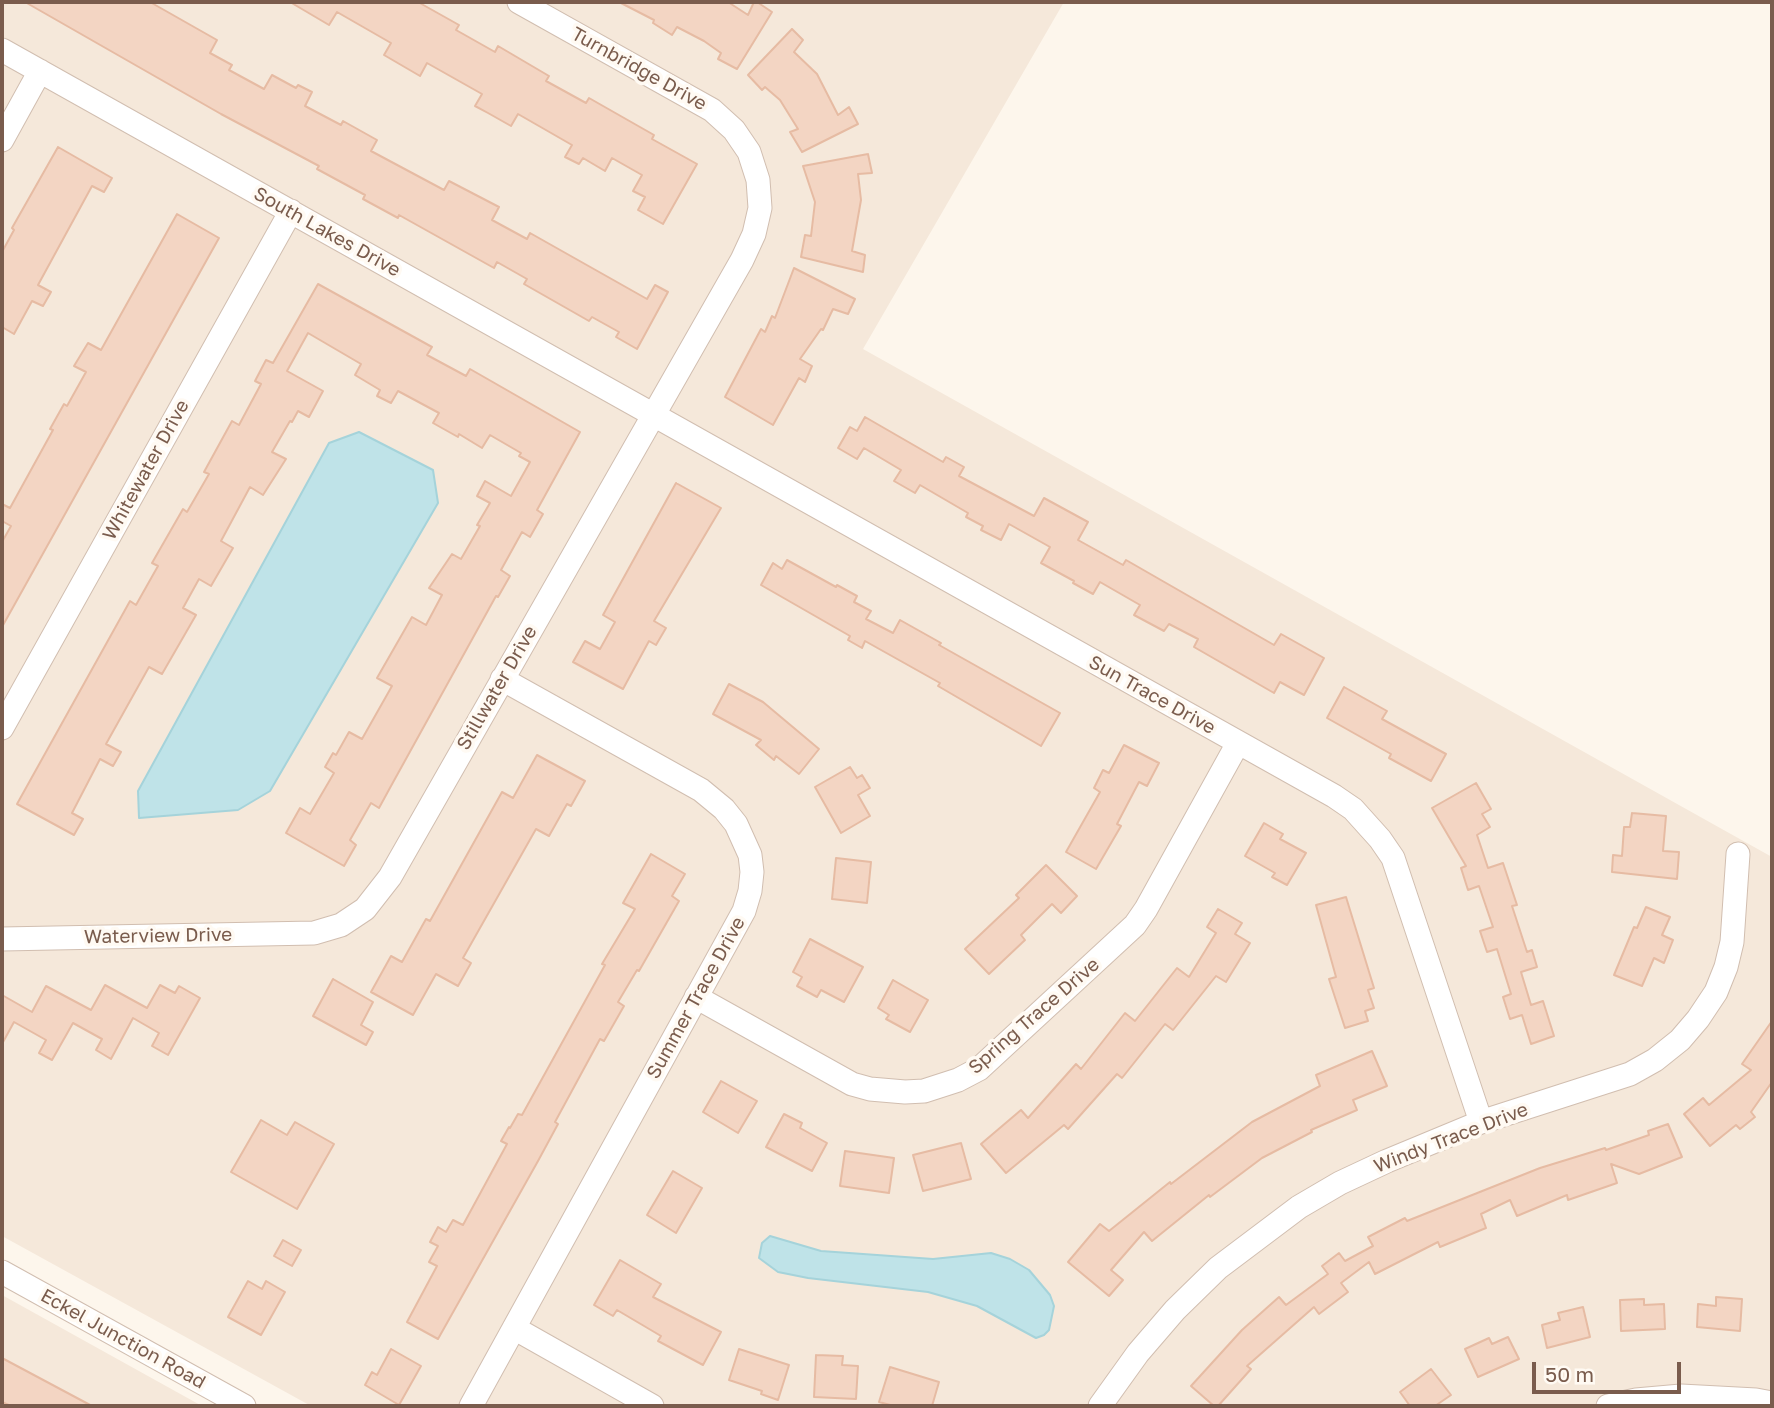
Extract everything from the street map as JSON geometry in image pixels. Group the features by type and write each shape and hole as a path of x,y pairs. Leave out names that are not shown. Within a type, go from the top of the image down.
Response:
{"street":[{"name":"Turnbridge Drive","path":"519,2 712,110 734,130 749,152 760,208 754,234 742,260 653,414"},
{"name":"South Lakes Drive","path":"2,50 653,414"},
{"path":"2,140 40,71"},
{"name":"Whitewater Drive","path":"2,728 291,211"},
{"name":"Stillwater Drive","path":"314,933 341,925 365,909 390,877 653,414"},
{"name":"Sun Trace Drive","path":"653,414 1353,809 1393,858 1481,1122"},
{"name":"Summer Trace Drive","path":"471,1406 744,911 750,891 750,855 736,824 724,809 701,790 502,679"},
{"name":"Spring Trace Drive","path":"696,997 852,1084 870,1089 905,1092 924,1091 958,1080 979,1069 1135,925 1238,743"},
{"name":"Windy Trace Drive","path":"1100,1406 1138,1353 1175,1310 1218,1268 1299,1207 1340,1183 1481,1122 1630,1074 1655,1060 1680,1040 1716,992 1726,967 1732,942 1738,854"},
{"name":"Waterview Drive","path":"2,939 314,933"},
{"name":"Eckel Junction Road","path":"2,1272 244,1406"},
{"path":"514,1328 652,1406"},
{"path":"1608,1406 1636,1400 1681,1396 1767,1400"}],"shaded area":[{"path":"2,2 1064,2 863,349 1772,857 1772,1406 311,1406 2,1236"},
{"path":"2,1295 202,1406 2,1406"}],"water":[{"path":"359,432 433,470 438,503 270,791 238,810 139,818 138,791 329,443"},
{"path":"770,1236 821,1251 933,1259 991,1253 1010,1259 1029,1270 1050,1295 1054,1306 1049,1330 1036,1338 977,1306 928,1292 778,1272 759,1258 762,1243"}],"building":[{"path":"25,2 150,2 217,40 210,53 232,65 229,70 264,89 272,75 296,88 298,85 312,92 305,106 341,125 343,121 377,140 371,151 444,190 449,181 499,207 492,220 527,239 530,233 647,299 655,285 668,292 637,349 616,337 619,332 592,317 589,321 524,284 527,279 497,262 494,268 399,215 398,218 363,199 365,195 317,169 319,166 221,114"},
{"path":"290,2 418,2 459,25 456,30 495,52 498,46 549,76 546,81 586,103 589,98 654,135 652,139 697,164 663,224 638,210 645,197 633,191 642,175 612,158 605,171 583,158 579,164 565,157 572,145 518,114 511,126 475,106 482,94 427,63 420,76 384,55 391,43 337,12 329,25"},
{"path":"619,2 728,2 748,15 754,2 757,2 772,12 737,69 718,59 721,53 704,41 677,27 672,35 653,23 654,20"},
{"path":"792,29 803,40 794,52 817,74 838,115 849,107 858,124 802,152 790,132 798,129 780,100 765,87 762,90 748,75"},
{"path":"58,147 112,178 104,192 92,186 38,285 51,292 43,306 32,301 14,334 2,327 2,252 14,230 12,228"},
{"path":"868,154 872,173 858,174 861,200 852,251 865,255 863,272 801,257 805,235 811,236 815,202 803,166"},
{"path":"177,214 219,238 2,627 2,542 11,526 2,521 2,504 10,508 53,430 50,429 86,372 74,366 88,343 101,350"},
{"path":"794,268 855,299 848,314 833,309 823,330 821,329 800,359 812,366 805,382 799,378 773,425 725,397 761,329 765,332 772,316 775,318"},
{"path":"318,284 432,347 427,355 466,376 470,369 580,432 537,510 543,514 530,537 522,532 501,570 510,576 498,597 496,596 379,808 371,803 350,840 356,845 344,866 286,833 300,808 310,814 334,773 325,767 333,753 336,755 349,732 362,739 392,686 377,678 412,617 426,625 442,595 429,588 452,554 461,559 490,503 477,496 485,481 511,496 530,462 519,456 521,453 490,435 482,448 459,434 458,437 433,423 439,413 398,391 391,403 377,396 380,390 355,375 361,364 308,333 287,371 323,391 309,417 298,411 272,452 286,459 263,495 250,487 221,541 233,548 211,586 199,579 183,608 196,615 162,674 149,667 106,744 121,752 113,766 100,759 72,813 83,819 74,835 17,804 130,601 136,605 158,566 152,563 183,509 187,512 209,474 204,472 232,421 239,425 261,384 255,381 266,360 273,363"},
{"path":"865,417 943,462 946,457 964,467 959,476 1034,516 1044,498 1088,522 1078,540 1123,565 1126,560 1274,645 1281,634 1324,658 1304,695 1280,682 1274,693 1194,647 1198,639 1169,624 1164,631 1134,615 1140,605 1100,582 1093,594 1073,583 1074,581 1041,563 1050,547 1009,524 1001,540 981,530 983,526 966,517 968,513 920,485 915,493 894,481 901,470 864,448 857,459 838,448 850,427 857,431"},
{"path":"676,483 721,508 654,621 666,628 656,645 649,641 623,689 573,662 585,641 600,649 615,622 603,615"},
{"path":"787,560 857,596 854,602 871,611 866,619 893,633 900,620 1060,713 1041,746 938,686 940,683 865,641 862,648 848,640 850,636 761,585 773,563 782,569"},
{"path":"729,684 763,702 819,749 799,774 776,756 774,760 756,745 761,740 713,714"},
{"path":"1344,687 1387,711 1382,719 1446,754 1431,781 1389,758 1391,754 1327,718"},
{"path":"1124,745 1159,763 1147,786 1139,782 1117,824 1121,826 1096,869 1066,852 1100,792 1094,788 1103,770 1109,773"},
{"path":"537,755 585,781 571,806 567,804 549,836 536,829 463,958 471,963 458,986 436,974 413,1015 371,992 391,956 402,962 426,919 430,921 502,792 513,798"},
{"path":"850,767 857,778 862,775 870,788 858,795 870,816 841,833 815,787"},
{"path":"1476,783 1491,809 1482,814 1490,827 1477,835 1488,868 1503,863 1517,905 1512,906 1527,952 1532,950 1537,967 1521,972 1531,1005 1543,1001 1554,1036 1531,1044 1522,1015 1510,1019 1503,997 1511,994 1497,949 1487,952 1480,931 1493,927 1479,886 1468,890 1461,868 1466,866 1432,808"},
{"path":"1632,813 1666,816 1663,851 1679,852 1677,879 1612,872 1613,855 1622,856 1624,827 1630,827"},
{"path":"1264,823 1283,834 1280,839 1306,853 1287,885 1272,877 1275,873 1245,856"},
{"path":"651,854 685,874 672,896 679,901 618,1002 624,1006 604,1041 600,1039 555,1122 558,1124 438,1339 407,1322 437,1266 429,1262 438,1246 430,1242 438,1227 446,1232 453,1220 463,1225 507,1144 501,1141 518,1114 522,1115 605,965 602,964 635,909 623,903"},
{"path":"836,858 871,862 867,903 832,899"},
{"path":"1046,865 1077,896 1061,913 1052,904 1021,935 1025,940 989,974 965,949 1019,898 1016,895"},
{"path":"1346,897 1374,988 1368,990 1374,1008 1365,1011 1368,1021 1345,1028 1329,979 1336,977 1316,905"},
{"path":"1646,907 1670,917 1662,935 1673,940 1664,963 1654,958 1642,986 1614,975 1634,927 1637,928"},
{"path":"1218,909 1242,923 1235,934 1250,943 1226,982 1216,976 1173,1030 1165,1024 1122,1078 1117,1074 1068,1129 1064,1125 1006,1173 981,1144 1021,1110 1028,1118 1076,1064 1081,1069 1125,1013 1135,1021 1177,968 1189,977 1216,933 1207,927"},
{"path":"810,939 863,967 844,1002 821,990 817,997 797,986 802,977 793,972"},
{"path":"333,979 373,1002 361,1025 373,1032 366,1045 313,1016"},
{"path":"893,980 928,1000 910,1032 886,1019 889,1015 878,1008"},
{"path":"105,985 147,1008 160,985 175,993 179,986 200,998 168,1055 152,1046 159,1033 133,1018 111,1059 96,1050 102,1039 73,1023 52,1060 39,1053 46,1040 14,1022 2,1044 2,995 32,1012 46,986 91,1010"},
{"path":"1772,1021 1772,1082 1751,1112 1755,1117 1740,1129 1736,1125 1710,1146 1684,1114 1703,1098 1709,1105 1751,1070 1742,1064"},
{"path":"1372,1051 1387,1086 1353,1100 1357,1110 1311,1130 1312,1132 1262,1158 1210,1197 1209,1195 1152,1241 1144,1232 1111,1270 1123,1280 1109,1296 1068,1262 1100,1224 1109,1231 1252,1122 1320,1086 1316,1075"},
{"path":"721,1081 757,1101 738,1133 703,1112"},
{"path":"784,1114 802,1123 800,1128 827,1143 812,1171 766,1147"},
{"path":"261,1120 287,1135 295,1122 334,1144 297,1209 231,1172"},
{"path":"1668,1124 1682,1157 1639,1174 1611,1164 1617,1183 1568,1200 1567,1195 1517,1216 1510,1200 1481,1214 1486,1228 1440,1247 1438,1242 1375,1274 1369,1262 1341,1283 1348,1292 1319,1314 1314,1307 1247,1366 1251,1369 1218,1406 1214,1406 1191,1386 1242,1330 1279,1297 1286,1305 1328,1274 1322,1266 1339,1253 1345,1261 1373,1246 1368,1237 1405,1218 1407,1221 1540,1168 1649,1135 1648,1131"},
{"path":"961,1143 971,1179 923,1191 913,1155"},
{"path":"845,1151 894,1158 889,1193 840,1186"},
{"path":"673,1171 702,1188 676,1233 647,1215"},
{"path":"283,1240 301,1250 292,1266 274,1256"},
{"path":"620,1260 661,1284 653,1297 721,1332 703,1365 658,1341 661,1336 617,1310 613,1316 594,1305"},
{"path":"248,1281 262,1289 266,1281 285,1292 261,1335 228,1317"},
{"path":"1716,1297 1742,1299 1740,1331 1697,1327 1698,1304 1716,1306"},
{"path":"1644,1299 1644,1305 1664,1304 1665,1329 1621,1331 1620,1300"},
{"path":"1583,1307 1590,1337 1547,1348 1542,1325 1560,1320 1558,1313"},
{"path":"1508,1337 1519,1359 1478,1377 1465,1349 1489,1338 1492,1344"},
{"path":"391,1349 421,1366 399,1405 365,1385 372,1372 377,1375"},
{"path":"739,1349 789,1365 778,1400 761,1394 762,1391 729,1380"},
{"path":"816,1355 843,1356 842,1365 858,1366 856,1399 814,1397"},
{"path":"2,1358 92,1406 11,1406 2,1402"},
{"path":"890,1367 939,1382 932,1406 894,1406 879,1402"},
{"path":"1431,1369 1451,1395 1435,1406 1410,1406 1400,1392"}]}
